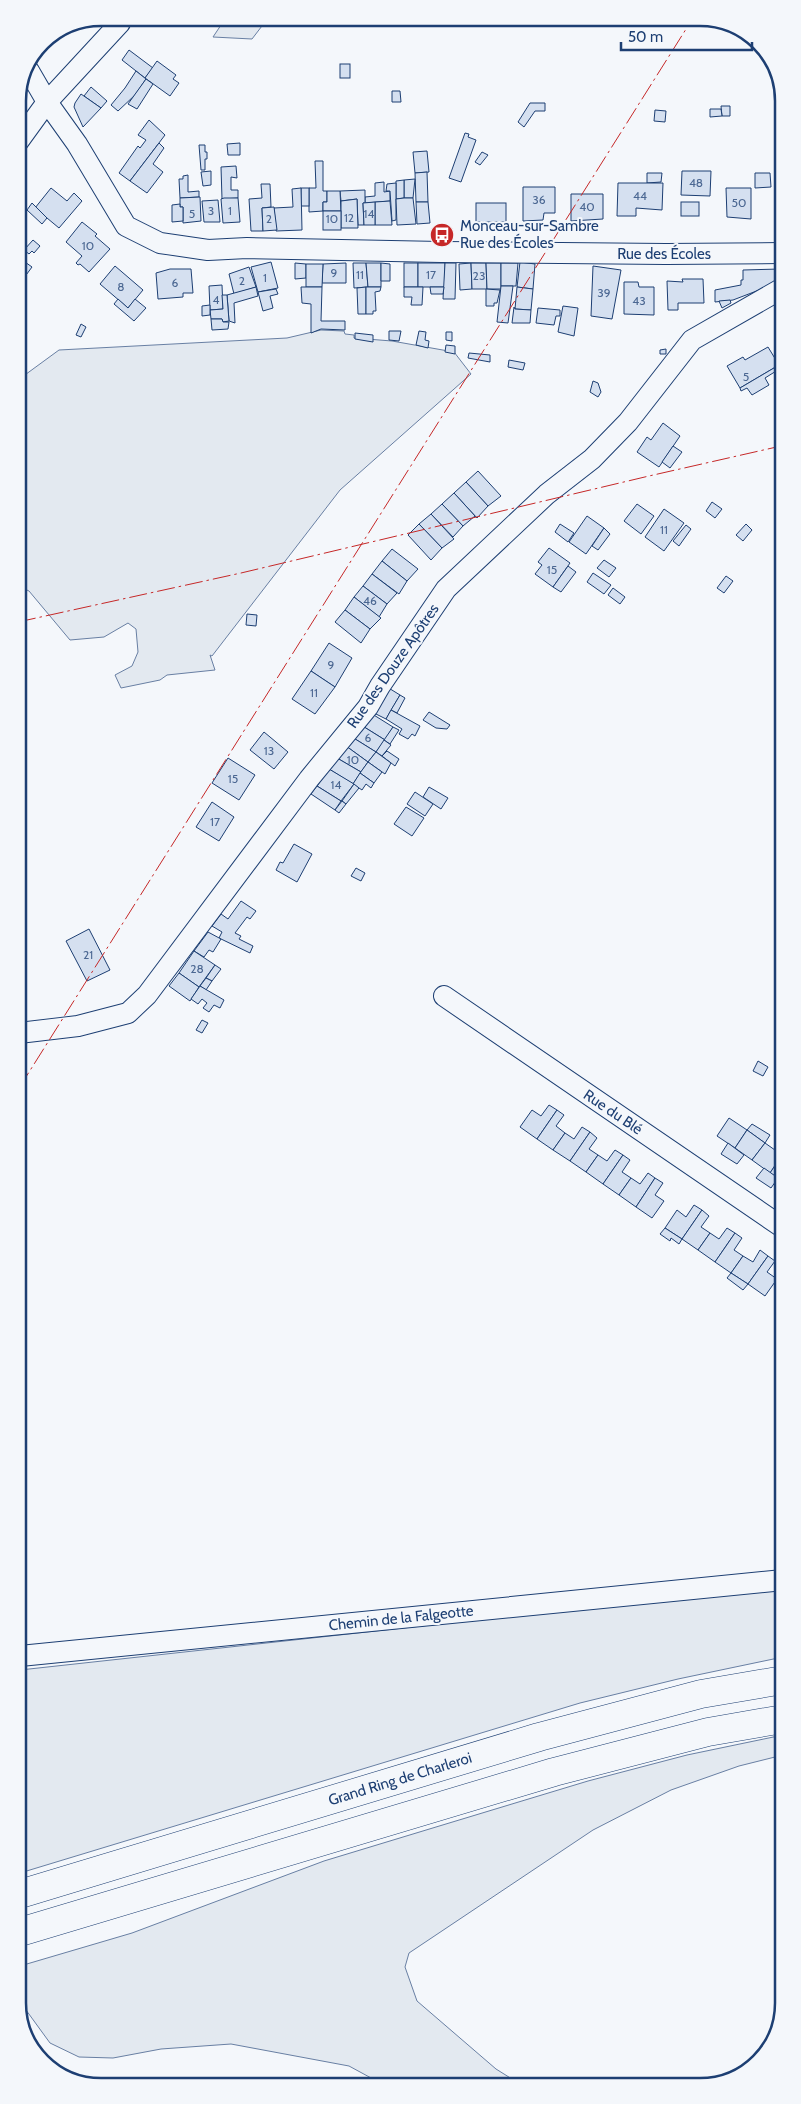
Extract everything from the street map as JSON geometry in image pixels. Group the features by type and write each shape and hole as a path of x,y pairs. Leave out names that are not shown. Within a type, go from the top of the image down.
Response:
{"highway":[{"name":"Grand Ring de Charleroi","path":"26,1892 539,1737 701,1694 775,1681"},
{"path":"26,1930 554,1772 708,1732 775,1720"}],"street":[{"path":"26,131 47,102 117,26"},
{"name":"Rue des Écoles","path":"32,74 47,102 77,144 126,226 160,242 208,250 247,248 460,253 775,253"},
{"name":"Rue des Douze Apôtres","path":"26,1032 78,1026 128,1012 148,995 309,779 368,707 380,686 446,589 547,494 592,459 628,422 692,340 775,292"},
{"name":"Rue du Blé","path":"444,996 775,1223"},
{"name":"Chemin de la Falgeotte","path":"26,1655 775,1581"}],"shaded area":[{"path":"220,26 262,26 252,39 213,37"},
{"path":"321,330 344,331 345,334 354,335 354,338 392,341 454,352 471,374 340,490 212,656 210,655 215,670 167,675 160,680 121,688 115,675 132,666 138,652 136,629 128,623 104,637 70,640 26,590 26,374 59,350 287,338"},
{"path":"775,1591 775,1659 678,1679 580,1703 26,1871 26,1669 668,1599"},
{"path":"775,1737 775,1757 739,1766 671,1790 593,1830 409,1953 405,1967 417,2001 496,2069 510,2078 371,2078 349,2066 231,2044 161,2049 113,2058 79,2057 50,2043 27,2011 26,1964 132,1933 324,1861 588,1781 687,1755"}],"building":[{"path":"129,50 153,68 145,78 122,60"},
{"path":"157,61 176,75 173,79 179,83 170,96 145,78"},
{"path":"340,64 350,64 350,78 340,78"},
{"path":"136,71 146,79 135,95 118,111 111,105"},
{"path":"146,79 153,84 137,109 128,104"},
{"path":"91,87 107,101 101,108 84,96"},
{"path":"392,91 400,91 401,102 392,102"},
{"path":"81,94 101,108 83,127 74,107"},
{"path":"530,103 545,103 545,111 535,111 524,127 518,122"},
{"path":"721,106 730,106 730,116 722,116"},
{"path":"710,109 721,109 722,116 710,117"},
{"path":"655,110 666,111 665,122 654,121"},
{"path":"149,120 165,135 130,181 119,173 138,146 140,148 146,140 138,135"},
{"path":"465,133 469,134 468,137 476,140 461,182 449,178"},
{"path":"159,143 164,148 153,164 163,172 147,193 130,181"},
{"path":"240,143 240,155 228,155 227,144"},
{"path":"199,145 205,145 205,152 207,152 205,170 201,170"},
{"path":"427,151 429,172 415,173 413,152"},
{"path":"482,152 488,155 480,165 475,162"},
{"path":"315,161 323,161 323,191 327,191 327,202 323,202 323,211 309,212 309,188 316,188"},
{"path":"236,166 237,178 231,177 231,190 238,190 238,198 222,199 221,167"},
{"path":"211,171 211,185 203,186 201,172"},
{"path":"682,171 711,171 710,196 681,195"},
{"path":"427,172 428,202 416,202 415,173"},
{"path":"647,173 662,173 661,182 647,183"},
{"path":"755,173 770,173 771,187 755,188"},
{"path":"188,175 188,192 199,191 199,197 180,198 179,179 183,179 183,176"},
{"path":"415,179 413,198 404,198 404,180"},
{"path":"404,180 404,198 396,199 396,181"},
{"path":"384,182 384,192 390,191 390,201 365,203 365,197 375,196 375,183"},
{"path":"396,183 396,220 392,221 390,191 386,191 387,184"},
{"path":"618,183 663,183 662,210 636,208 636,216 617,216"},
{"path":"261,184 270,184 271,207 262,208 263,231 251,231 249,199 262,198"},
{"path":"523,187 555,187 555,213 544,213 543,220 523,221"},
{"path":"51,188 67,201 74,193 82,201 59,228 35,208"},
{"path":"301,188 309,188 309,206 301,206"},
{"path":"301,188 302,230 276,231 274,208 293,207 292,189"},
{"path":"726,188 751,188 751,219 727,217"},
{"path":"365,190 365,203 363,203 364,225 358,225 357,199 341,201 340,191"},
{"path":"327,191 340,191 341,211 323,211 323,202 327,202"},
{"path":"571,194 603,194 603,219 571,221"},
{"path":"200,197 201,221 183,223 183,207 180,207 180,198"},
{"path":"238,198 240,222 223,223 221,199"},
{"path":"413,198 416,224 397,225 396,199"},
{"path":"357,199 358,228 341,228 341,201"},
{"path":"218,200 220,222 204,222 202,201"},
{"path":"390,201 392,225 375,225 375,202"},
{"path":"375,202 375,225 364,225 363,203"},
{"path":"416,202 428,202 430,223 417,224"},
{"path":"681,202 699,202 699,216 681,216"},
{"path":"32,203 47,218 42,224 27,210"},
{"path":"476,203 506,203 506,222 476,222"},
{"path":"180,204 180,207 183,207 183,221 172,222 172,205"},
{"path":"274,207 277,230 263,231 262,208"},
{"path":"323,211 341,211 341,230 323,230"},
{"path":"82,222 97,234 95,236 110,249 89,272 76,263 82,256 66,242"},
{"path":"33,240 40,246 34,253 32,251 29,254 26,252 26,248"},
{"path":"271,262 278,288 258,292 251,267"},
{"path":"520,262 535,264 533,289 517,287"},
{"path":"26,263 32,267 26,275"},
{"path":"295,263 306,264 306,278 295,279"},
{"path":"346,263 346,283 322,283 323,264"},
{"path":"353,263 366,263 368,287 354,288"},
{"path":"366,263 381,263 381,287 368,287"},
{"path":"381,263 390,264 390,281 381,281"},
{"path":"404,263 418,263 418,287 404,287"},
{"path":"418,263 445,263 445,287 418,287"},
{"path":"445,263 456,263 455,299 443,299"},
{"path":"471,263 472,289 460,290 459,264"},
{"path":"471,263 486,263 487,289 472,289"},
{"path":"486,263 501,263 501,289 487,289"},
{"path":"501,263 518,263 516,286 501,286"},
{"path":"306,264 323,264 322,287 306,287"},
{"path":"115,266 143,290 128,308 100,284"},
{"path":"593,266 621,270 612,319 591,316"},
{"path":"249,267 256,287 234,294 229,274"},
{"path":"170,269 191,269 193,293 183,293 183,297 158,299 156,273"},
{"path":"775,269 775,284 733,300 715,302 715,290 741,285 743,270"},
{"path":"682,279 703,279 704,303 678,303 678,310 668,310 667,281 683,282"},
{"path":"624,282 638,282 639,287 654,287 654,315 624,314"},
{"path":"222,285 223,309 210,310 209,286"},
{"path":"501,286 513,286 508,323 497,322"},
{"path":"256,287 258,296 234,303 235,323 229,321 227,295"},
{"path":"301,287 322,287 321,321 345,321 345,330 321,329 311,333 311,304 302,303"},
{"path":"366,287 366,314 358,314 357,288"},
{"path":"366,287 381,287 380,291 375,292 376,311 373,311 373,314 366,314"},
{"path":"404,287 423,287 422,305 411,305 412,297 404,297"},
{"path":"430,287 444,287 443,294 431,294"},
{"path":"517,287 533,289 531,310 515,309"},
{"path":"276,289 278,294 270,296 273,308 263,311 258,292"},
{"path":"486,289 500,290 497,303 494,303 494,306 486,306"},
{"path":"222,295 227,295 229,321 223,322 222,319 211,319 210,310 223,309"},
{"path":"118,299 128,308 135,299 146,308 134,321 114,304"},
{"path":"730,300 731,303 722,308 719,301"},
{"path":"210,305 210,315 202,316 202,306"},
{"path":"563,306 578,308 574,336 558,332"},
{"path":"514,307 515,309 531,310 530,323 512,323"},
{"path":"538,308 560,310 560,316 556,316 554,325 536,323"},
{"path":"211,319 222,319 223,322 229,322 228,329 212,330"},
{"path":"81,324 86,327 81,337 76,335"},
{"path":"389,331 401,331 399,341 389,340"},
{"path":"419,331 426,332 425,340 429,341 428,348 416,345"},
{"path":"446,332 452,332 452,341 446,340"},
{"path":"355,333 373,335 373,342 355,339"},
{"path":"446,345 455,346 455,354 445,352"},
{"path":"768,347 775,358 775,367 740,388 727,366 743,357 745,360"},
{"path":"666,349 666,354 660,354 660,350"},
{"path":"469,353 490,355 490,362 468,358"},
{"path":"509,360 525,363 523,370 508,367"},
{"path":"775,367 775,372 765,378 769,385 752,395 747,388 741,391 740,388"},
{"path":"593,381 598,383 601,392 598,397 590,392"},
{"path":"663,423 680,436 659,467 637,452 647,437 651,440"},
{"path":"673,446 682,452 670,468 662,462"},
{"path":"478,471 501,496 488,506 466,482"},
{"path":"466,482 488,506 477,518 454,493"},
{"path":"454,493 475,516 463,526 442,504"},
{"path":"712,502 722,509 715,518 706,511"},
{"path":"442,504 463,526 453,537 431,514"},
{"path":"637,504 654,516 641,534 624,521"},
{"path":"664,509 684,523 664,551 645,537"},
{"path":"431,514 454,539 442,548 419,524"},
{"path":"587,516 604,528 586,554 569,542"},
{"path":"419,524 442,548 431,560 408,535"},
{"path":"560,524 574,533 568,542 555,532"},
{"path":"746,524 752,530 743,541 736,535"},
{"path":"686,525 691,529 679,546 673,541"},
{"path":"604,528 610,534 598,550 592,546"},
{"path":"549,548 570,563 553,587 535,574 542,565 538,562"},
{"path":"392,549 418,569 407,581 382,561"},
{"path":"604,560 616,568 609,577 597,568"},
{"path":"382,561 407,581 399,594 372,574"},
{"path":"568,566 576,572 561,592 553,587"},
{"path":"593,573 611,585 604,594 587,582"},
{"path":"372,574 397,593 387,604 363,586"},
{"path":"726,576 733,581 724,593 717,588"},
{"path":"363,586 387,604 379,617 354,597"},
{"path":"613,588 625,597 620,604 608,595"},
{"path":"354,597 381,618 370,629 345,610"},
{"path":"345,610 370,629 361,643 335,622"},
{"path":"247,614 257,615 256,626 246,625"},
{"path":"329,643 352,658 335,687 311,671"},
{"path":"311,671 335,687 315,714 292,699"},
{"path":"387,687 400,695 386,719 372,712"},
{"path":"400,695 405,698 397,713 391,710"},
{"path":"391,710 420,726 415,736 412,734 408,739 399,734 402,729 386,719"},
{"path":"369,712 393,727 385,740 361,725"},
{"path":"429,712 450,725 447,729 436,728 423,720"},
{"path":"361,725 385,740 376,752 352,737"},
{"path":"393,727 399,730 390,744 384,740"},
{"path":"264,732 288,752 274,769 250,750"},
{"path":"352,737 376,752 368,762 346,746"},
{"path":"384,740 391,745 382,756 376,752"},
{"path":"346,746 368,762 361,772 337,758"},
{"path":"387,751 399,759 395,766 382,756"},
{"path":"376,752 391,763 385,774 368,762"},
{"path":"228,758 255,775 239,800 212,783"},
{"path":"337,758 361,772 353,784 329,769"},
{"path":"368,762 382,772 374,783 360,773"},
{"path":"329,769 354,784 341,801 317,786"},
{"path":"360,773 374,783 371,788 366,784 362,790 353,784"},
{"path":"354,784 359,788 346,804 342,801"},
{"path":"317,786 341,801 335,810 311,794"},
{"path":"429,787 448,798 441,809 423,797"},
{"path":"415,792 433,804 425,816 407,804"},
{"path":"342,801 346,804 339,813 335,810"},
{"path":"212,802 234,817 219,841 196,827"},
{"path":"406,807 424,818 412,836 394,824"},
{"path":"294,844 312,854 297,882 276,870 280,862 283,863"},
{"path":"356,868 365,873 361,881 351,876"},
{"path":"241,901 256,911 250,919 247,917 235,933 241,936 239,939 253,946 250,953 219,938 222,932 212,926 221,914 228,919"},
{"path":"89,929 110,970 87,981 66,941"},
{"path":"208,932 221,939 213,952 209,950 204,957 194,951"},
{"path":"194,951 215,965 199,987 179,973"},
{"path":"215,965 221,969 212,981 206,978"},
{"path":"179,973 199,987 190,1001 169,986"},
{"path":"206,978 212,981 206,990 200,986"},
{"path":"200,986 224,1000 220,1008 214,1005 209,1012 203,1008 207,1003 202,999 198,1004 191,999"},
{"path":"202,1020 208,1023 202,1033 196,1030"},
{"path":"758,1061 768,1067 763,1076 753,1071"},
{"path":"549,1105 557,1110 537,1139 520,1127 532,1110 541,1116"},
{"path":"557,1110 564,1115 556,1126 565,1133 553,1150 537,1139"},
{"path":"729,1118 747,1130 735,1148 717,1136"},
{"path":"752,1124 770,1135 765,1143 747,1130"},
{"path":"582,1127 590,1132 570,1161 553,1150 565,1133 574,1139"},
{"path":"747,1130 765,1143 752,1160 735,1148"},
{"path":"590,1132 597,1138 589,1149 598,1155 586,1172 570,1161"},
{"path":"728,1143 744,1155 737,1164 721,1154"},
{"path":"765,1143 775,1150 775,1166 770,1173 752,1160"},
{"path":"615,1150 623,1155 603,1184 586,1172 598,1155 607,1161"},
{"path":"623,1155 630,1160 622,1172 631,1178 619,1195 603,1184"},
{"path":"775,1166 775,1176 770,1173"},
{"path":"764,1168 775,1176 775,1182 771,1188 756,1178"},
{"path":"648,1173 655,1178 636,1207 619,1195 631,1178 640,1184"},
{"path":"655,1178 663,1183 655,1195 664,1201 652,1218 636,1207"},
{"path":"694,1205 702,1210 682,1239 665,1228 677,1210 686,1217"},
{"path":"702,1210 709,1216 701,1227 710,1233 698,1250 682,1239"},
{"path":"665,1228 682,1239 679,1244 671,1238 670,1241 660,1234"},
{"path":"727,1228 735,1233 715,1262 698,1250 710,1233 719,1239"},
{"path":"735,1233 742,1238 734,1250 743,1256 731,1273 715,1262"},
{"path":"760,1250 768,1256 748,1284 731,1273 743,1256 753,1262"},
{"path":"768,1256 775,1261 767,1272 775,1278 775,1282 765,1296 748,1284"},
{"path":"731,1273 748,1284 743,1290 727,1278"}],"power":[{"path":"26,1077 688,26"},
{"path":"26,620 241,573 775,447"}],"place":[{"name":"Monceau-sur-Sambre Rue des Écoles","path":"442,235"}]}
